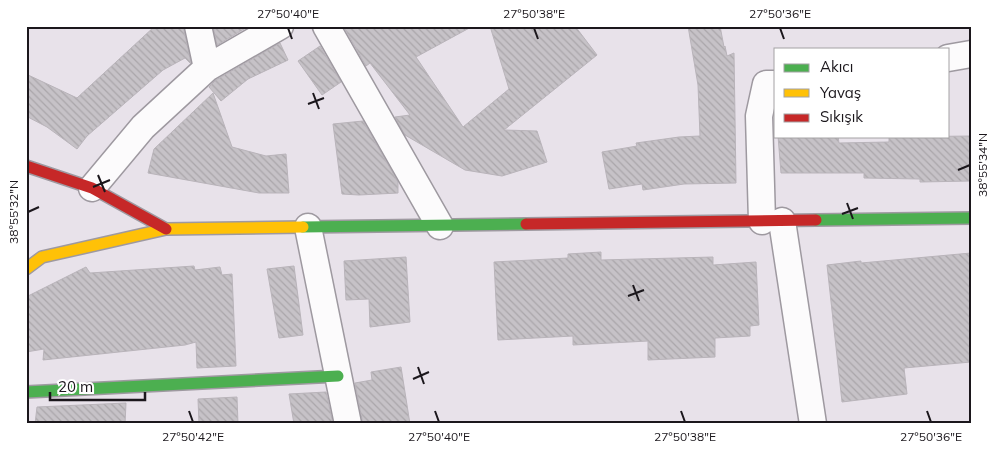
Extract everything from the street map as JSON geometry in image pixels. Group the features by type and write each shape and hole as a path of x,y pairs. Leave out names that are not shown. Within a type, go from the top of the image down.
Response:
{"street":[{"path":"198,26 207,68"},
{"path":"92,188 143,127 207,68 280,26"},
{"path":"326,26 440,226"},
{"path":"950,58 971,54"},
{"path":"774,84 766,84 759,116 772,221 813,424"},
{"path":"26,166 92,188 166,229"},
{"path":"26,269 42,257 166,229 971,218"},
{"path":"308,227 348,424"},
{"path":"26,392 338,376"}],"building":[{"path":"155,26 183,26 191,63 185,58 163,70 87,136 77,149 47,127 26,116 26,74 77,98"},
{"path":"213,26 249,26 217,45"},
{"path":"350,26 473,26 416,57 463,127 509,89 490,26 575,26 597,55 504,130 537,131 547,162 502,176 465,170 405,135 395,117 410,115 370,63 366,66 345,29"},
{"path":"688,26 720,26 727,56 734,53 736,183 684,184 643,190 642,184 609,189 602,152 637,146 636,143 700,136 698,85"},
{"path":"280,43 288,60 248,79 221,101 209,87 216,80"},
{"path":"320,46 341,82 322,95 298,61"},
{"path":"213,93 232,147 266,156 286,154 289,193 259,193 148,173 154,149"},
{"path":"363,121 398,182 398,193 342,194 333,124"},
{"path":"971,136 971,181 920,182 920,179 864,178 864,173 781,173 778,138 838,138 839,143 889,142 889,138"},
{"path":"601,252 601,260 713,257 713,265 756,262 759,325 750,326 750,336 715,338 715,357 648,360 648,341 573,345 573,336 498,340 494,262 568,258 568,254"},
{"path":"971,253 971,362 904,368 907,394 842,402 827,265"},
{"path":"406,257 410,322 370,327 369,299 346,300 344,261"},
{"path":"194,266 195,270 220,267 222,275 232,274 236,366 197,368 196,342 185,345 43,360 44,349 26,352 26,297 86,267 90,273"},
{"path":"294,266 303,335 279,338 267,269"},
{"path":"401,367 410,424 363,424 355,383 372,380 371,372"},
{"path":"326,392 333,424 294,424 289,394"},
{"path":"237,397 238,424 199,424 198,399"},
{"path":"126,403 125,424 35,424 37,407"}],"traffic: fast":[{"path":"816,220 971,218"},
{"path":"303,227 526,224"},
{"path":"26,392 338,376"}],"traffic: slow":[{"path":"26,269 42,257 166,229 303,227"}],"traffic: jam":[{"path":"26,166 92,188 166,229"},
{"path":"526,224 816,220"}]}
